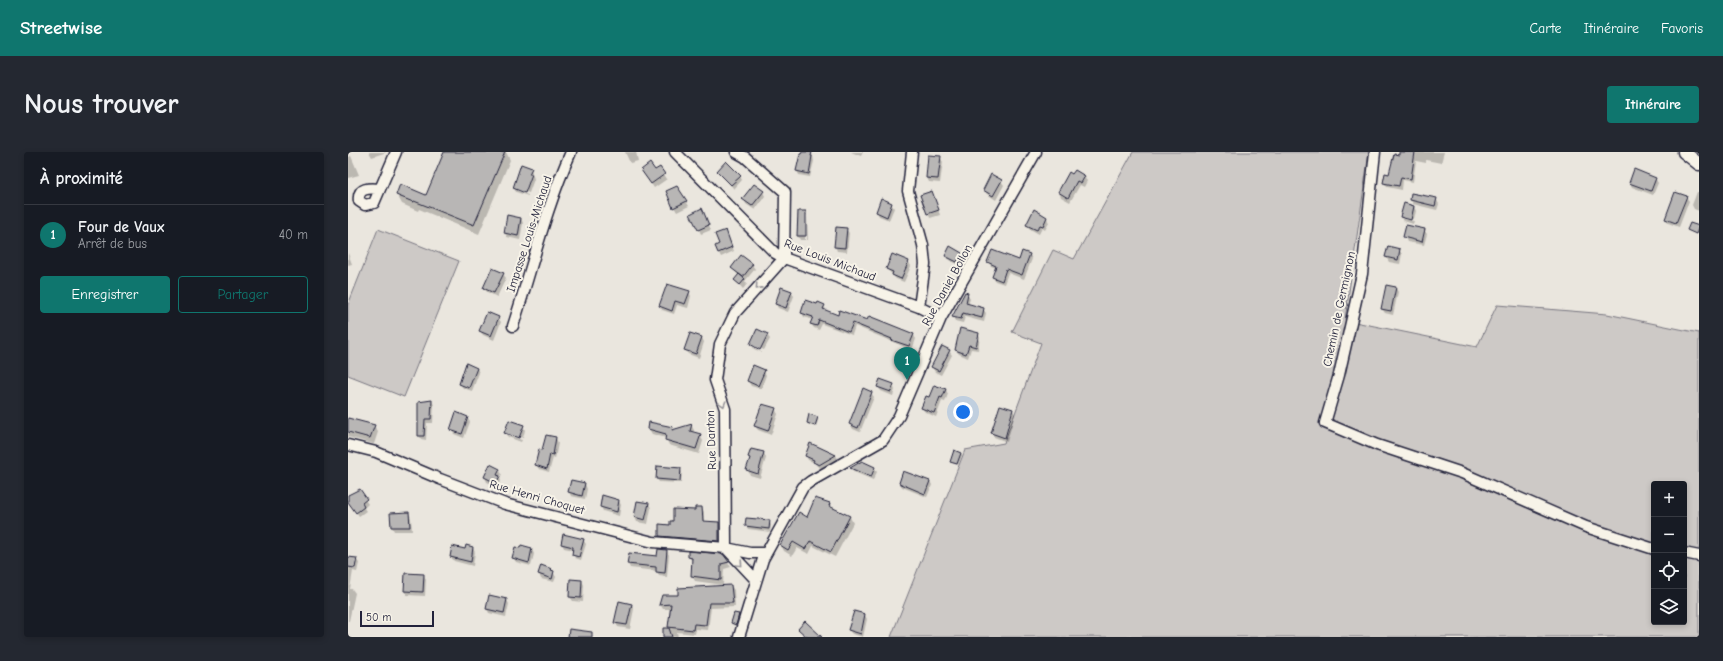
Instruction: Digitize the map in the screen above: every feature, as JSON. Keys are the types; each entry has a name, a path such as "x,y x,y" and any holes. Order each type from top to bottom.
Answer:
{"main road":[{"path":"1684,152 1699,164"}],"street":[{"path":"380,189 396,152"},
{"name":"Impasse Louis-Michaud","path":"513,326 535,253 564,168 571,152"},
{"name":"Rue Louis Michaud","path":"675,152 775,253 784,258 919,307 941,318"},
{"path":"736,152 785,192 784,258"},
{"path":"912,152 908,191 923,245 925,264 919,307"},
{"name":"Rue Daniel Bollon","path":"739,637 756,580 766,553 803,487 883,440 900,416 941,318 1036,152"},
{"name":"Chemin de Germignon","path":"1375,152 1362,274 1339,375 1325,423 1377,445 1462,473 1586,527 1651,548"},
{"name":"Rue Danton","path":"726,548 725,409 715,380 720,344 735,313 784,258"},
{"name":"Rue Henri Choquet","path":"348,445 376,452 505,504 653,542 726,548 750,553 766,553"},
{"path":"726,548 756,580"},
{"path":"1687,554 1699,556"}],"shaded area":[{"path":"1133,152 1369,152 1345,320 1477,347 1497,305 1607,314 1699,333 1699,637 891,637 965,450 1004,443 1041,343 1012,332 1053,250 1074,259"},
{"path":"378,229 459,261 404,397 348,375 348,305"}],"building":[{"path":"444,152 505,152 474,225 396,195 400,184 426,195"},
{"path":"802,152 812,152 809,174 796,171 800,154"},
{"path":"1399,152 1415,152 1411,179 1401,177 1399,186 1383,183 1385,173 1389,174 1394,154 1399,155"},
{"path":"928,155 941,156 938,179 926,178"},
{"path":"726,161 741,176 731,185 717,171"},
{"path":"650,163 655,170 660,167 665,174 651,184 641,170"},
{"path":"521,164 532,168 529,174 532,174 525,193 513,188"},
{"path":"1634,169 1656,178 1651,191 1629,183"},
{"path":"1075,170 1085,176 1081,183 1077,181 1068,198 1058,192 1069,172 1072,174"},
{"path":"991,174 1002,180 993,196 983,190"},
{"path":"754,184 764,191 752,206 742,199"},
{"path":"677,186 687,201 673,208 666,191"},
{"path":"932,191 939,210 927,214 920,195"},
{"path":"1675,192 1687,196 1676,223 1665,219"},
{"path":"1411,193 1437,198 1435,206 1410,200"},
{"path":"881,198 892,203 887,217 876,212"},
{"path":"1404,203 1414,206 1411,220 1400,217"},
{"path":"702,208 709,225 698,230 690,214"},
{"path":"1034,209 1047,217 1043,226 1040,225 1037,230 1026,225"},
{"path":"798,211 806,211 806,236 797,236"},
{"path":"507,215 521,218 518,236 504,233"},
{"path":"1690,223 1699,226 1696,234 1687,230"},
{"path":"1406,225 1425,229 1422,242 1403,237"},
{"path":"836,227 847,228 845,248 834,247"},
{"path":"726,230 732,247 718,253 715,246 719,244 715,234"},
{"path":"950,246 962,253 957,262 945,256"},
{"path":"1388,246 1400,249 1398,260 1385,257"},
{"path":"992,250 1019,260 1022,251 1030,254 1022,275 1006,269 1002,281 992,277 996,266 987,262"},
{"path":"892,254 909,261 901,279 892,275 893,272 886,269"},
{"path":"741,255 753,264 743,277 731,268"},
{"path":"492,268 504,273 494,293 483,288"},
{"path":"739,274 745,279 740,285 734,280"},
{"path":"667,284 690,291 685,304 675,301 672,311 659,306"},
{"path":"1386,285 1396,287 1391,311 1381,309"},
{"path":"781,287 792,291 786,308 775,304"},
{"path":"965,292 968,293 966,303 984,308 982,318 963,313 961,319 952,317"},
{"path":"805,300 817,304 818,302 825,305 823,309 838,315 839,310 867,320 869,316 914,334 909,346 891,340 892,339 853,323 849,332 819,320 817,326 810,324 813,317 801,313"},
{"path":"487,312 499,317 491,336 479,331"},
{"path":"960,328 979,333 976,347 969,345 966,354 955,350"},
{"path":"757,329 768,334 760,350 750,344"},
{"path":"690,333 702,337 696,354 684,350"},
{"path":"942,346 950,350 939,371 931,367"},
{"path":"466,363 477,368 469,388 459,384"},
{"path":"753,365 765,370 758,386 747,381"},
{"path":"880,379 894,384 891,392 877,387"},
{"path":"934,385 946,389 942,398 940,397 934,413 921,408 926,396 929,397"},
{"path":"863,388 872,392 858,428 849,424"},
{"path":"432,400 431,419 425,419 424,436 418,436 418,402"},
{"path":"762,404 776,408 768,431 754,426"},
{"path":"1000,405 1013,409 1005,438 991,433"},
{"path":"456,412 468,417 462,434 450,430"},
{"path":"809,414 818,417 815,426 807,423"},
{"path":"348,418 375,425 370,438 348,432"},
{"path":"509,420 524,425 519,438 504,433"},
{"path":"649,422 673,427 672,430 692,424 690,431 701,434 696,449 665,440 666,434 648,429"},
{"path":"546,435 556,437 553,455 550,454 547,469 535,465 539,449 542,450"},
{"path":"810,443 836,455 819,465 813,462 814,460 805,456"},
{"path":"751,449 764,452 758,474 746,470"},
{"path":"954,450 961,453 957,464 950,462"},
{"path":"862,461 875,467 871,477 850,468"},
{"path":"490,464 500,469 497,475 500,476 496,483 484,477"},
{"path":"657,466 681,468 680,481 656,479"},
{"path":"903,471 930,481 925,494 899,483"},
{"path":"571,480 585,483 582,496 568,492"},
{"path":"360,489 367,499 362,503 364,507 356,513 348,502 348,495"},
{"path":"602,495 619,500 617,512 600,507"},
{"path":"815,498 830,503 829,506 850,516 831,552 810,541 805,549 793,542 788,550 780,545 799,512 807,517"},
{"path":"637,501 649,503 645,520 634,517"},
{"path":"695,507 702,507 703,521 719,522 719,541 659,536 659,524 670,525 670,521 673,521 673,509 695,510"},
{"path":"409,512 410,527 391,527 390,513"},
{"path":"746,518 770,520 769,529 745,526"},
{"path":"563,534 584,539 579,557 572,555 573,547 561,544"},
{"path":"466,545 473,547 471,562 450,557 452,546 465,549"},
{"path":"521,545 532,548 529,563 512,558 515,547 520,548"},
{"path":"658,549 667,550 665,573 656,572 656,567 627,564 629,553 657,556"},
{"path":"688,551 723,554 729,562 721,564 721,580 691,576 692,558 688,557"},
{"path":"348,557 357,558 355,568 348,567"},
{"path":"541,565 554,571 552,579 538,574"},
{"path":"405,573 424,574 423,592 404,591"},
{"path":"570,579 582,580 581,598 569,597"},
{"path":"731,585 733,603 709,603 706,625 694,624 693,630 668,627 671,604 659,605 662,595 678,595 678,588"},
{"path":"489,595 507,599 504,613 486,609"},
{"path":"619,601 632,604 627,625 614,623"},
{"path":"854,611 865,614 861,634 848,630"},
{"path":"734,613 739,614 736,625 731,623"},
{"path":"805,621 822,637 807,637 798,629"},
{"path":"663,628 669,628 672,637 663,637"},
{"path":"569,629 592,632 592,637 568,637"}],"place":[{"name":"Four de Vaux","path":"907,380"}]}
